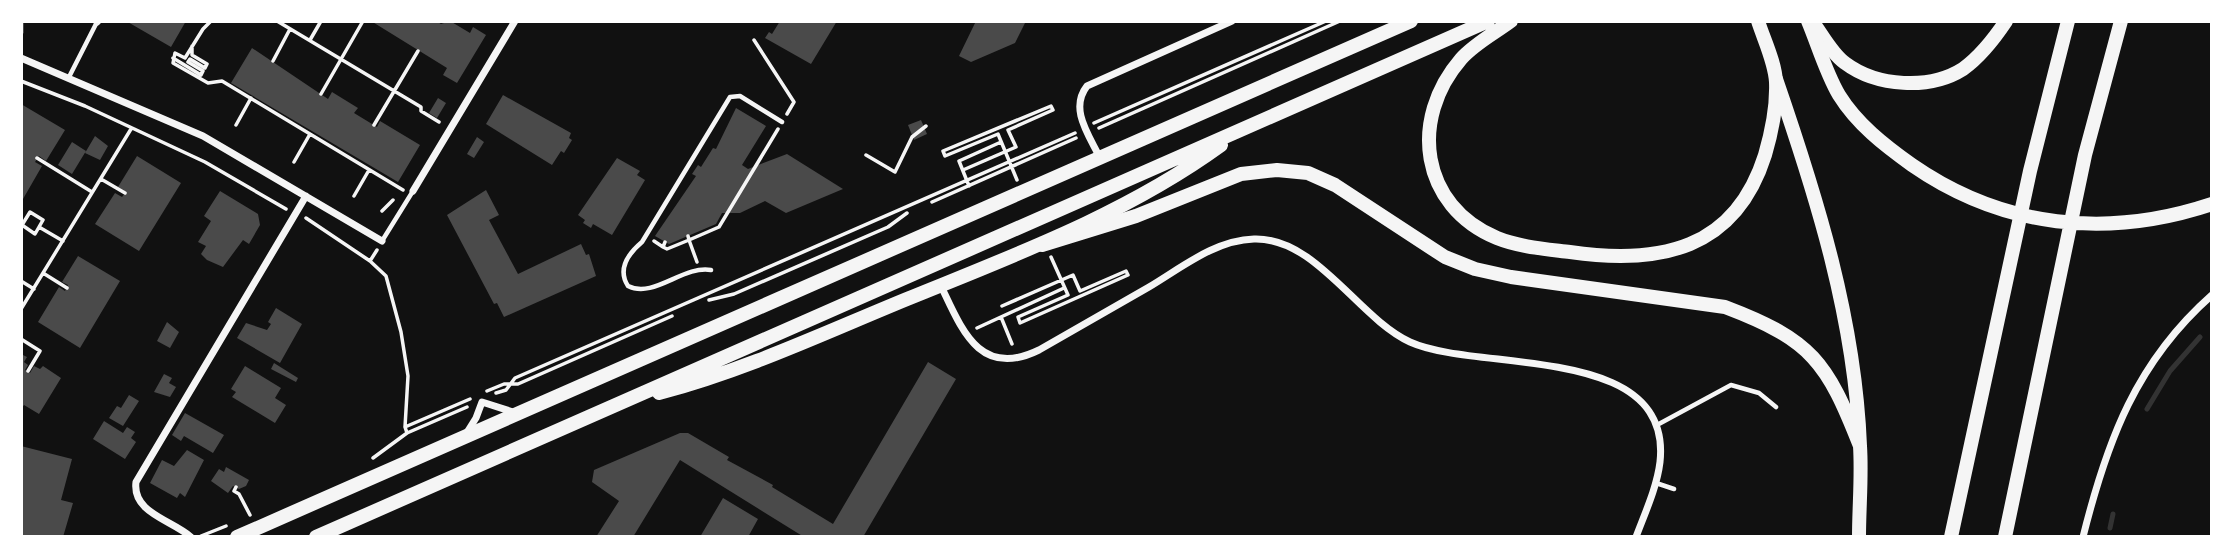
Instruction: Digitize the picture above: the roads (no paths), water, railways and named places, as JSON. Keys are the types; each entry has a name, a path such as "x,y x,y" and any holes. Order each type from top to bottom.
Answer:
{"main road":[{"path":"237,537 1100,158 1395,25 1410,21"},
{"path":"316,537 1488,21"},
{"path":"1511,21 1463,56 1444,81 1432,107 1427,140 1433,172 1446,199 1468,220 1497,238 1532,247 1607,258 1644,256 1670,251 1725,224 1747,199 1758,177 1775,114 1776,79"},
{"path":"1758,21 1806,166 1835,268 1852,369 1860,446 1859,537"},
{"path":"1810,21 1844,63 1872,78 1927,82 1962,70 1987,48 2006,21"},
{"path":"1810,21 1839,93 1858,120 1888,148 1920,171 1978,203 2044,220 2081,224 2151,219 2212,204"},
{"path":"1951,537 2030,171 2068,21"},
{"path":"2005,537 2085,155 2121,23"},
{"path":"1042,245 1183,172 1243,128"},
{"path":"613,405 733,372 1042,245 1136,216 1241,174 1277,170 1308,173 1335,185 1445,257 1475,268 1511,277 1725,307 1758,320 1808,349 1838,389 1860,446"}],"street":[{"path":"413,191 515,21"},
{"path":"1100,158 1079,111 1079,99 1087,86 1232,21"},
{"path":"21,58 203,136 382,241"},
{"path":"191,537 180,527 141,505 136,495 136,482 306,195"},
{"path":"941,285 971,343 993,356 1016,359 1039,350 1215,248 1244,239 1269,240 1306,258 1391,331 1411,343 1607,380 1639,398 1656,425 1660,455 1655,482 1636,537"},
{"path":"2083,537 2101,470 2133,393 2170,336 2212,295"},
{"path":"462,438 476,418 482,402 498,409 520,413"}],"lane":[{"path":"69,77 98,21"},
{"path":"21,22 21,33"},
{"path":"711,270 698,268 642,289 634,289 624,279 627,258 642,242 730,97 740,96 782,122"},
{"path":"382,241 413,191"},
{"path":"1656,425 1731,385 1759,393 1776,407"},
{"path":"1655,482 1674,489"}],"waterway":[{"path":"2147,409 2170,371 2200,337"},
{"path":"2110,528 2113,514"}]}
